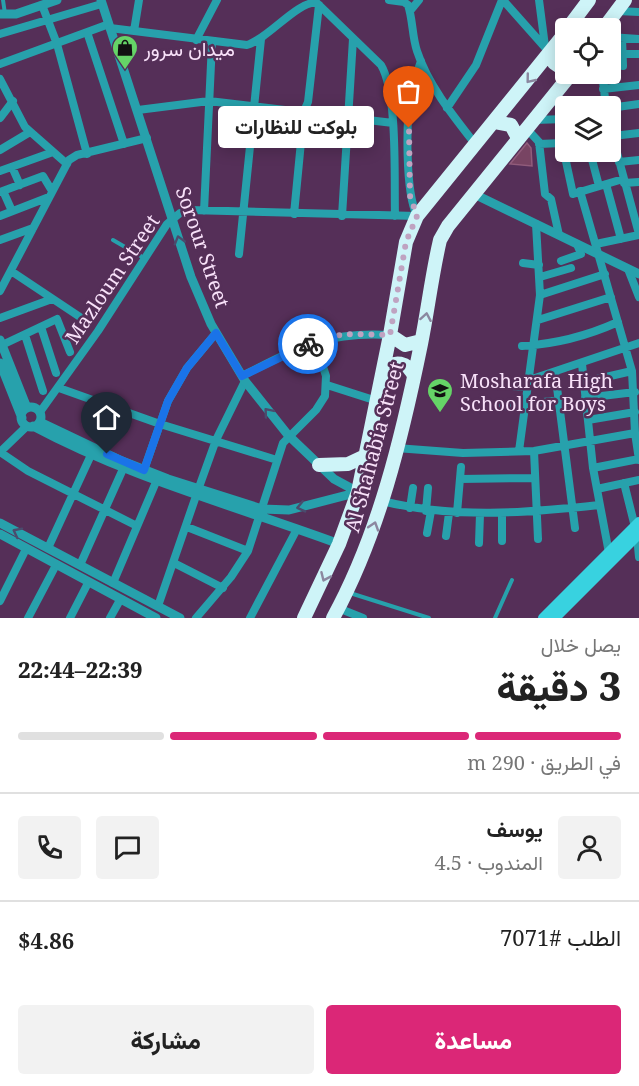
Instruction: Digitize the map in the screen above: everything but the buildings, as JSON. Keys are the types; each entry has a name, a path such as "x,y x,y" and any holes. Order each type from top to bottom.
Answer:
{"highway":[{"path":"576,18 589,0"},
{"path":"612,18 621,6"},
{"name":"Al Shahabia Street","path":"304,618 339,544 358,492 384,370 406,242 417,216 476,146 555,43"},
{"path":"548,50 555,64"},
{"name":"Al Shahabia Street","path":"336,613 362,560 382,501 414,376 440,240 474,194 563,84"},
{"path":"495,122 526,129"},
{"path":"390,335 405,345 421,341"},
{"path":"384,370 394,363 400,363 411,370 414,376"},
{"path":"319,465 348,464 365,456"}],"main road":[{"path":"543,618 609,553 637,530"},
{"path":"555,618 637,530"}],"street":[{"path":"2,16 57,0"},
{"path":"134,31 139,0"},
{"path":"196,40 217,0"},
{"path":"389,0 404,2 410,11 415,45 421,61 447,108 476,146"},
{"path":"410,11 419,0"},
{"path":"447,108 476,65 502,0 548,50"},
{"path":"540,0 548,50"},
{"path":"0,34 99,2"},
{"name":"Sorour Street","path":"99,2 138,110 191,277 216,333 243,379 288,435 341,485 358,492"},
{"path":"0,64 57,44 108,22 134,31 212,43 247,45 261,39 306,5 314,2 384,70 393,123 395,216"},
{"path":"42,5 57,44 87,154"},
{"path":"294,214 304,111 308,102 319,5"},
{"path":"621,6 639,12"},
{"path":"87,32 124,144"},
{"path":"623,66 622,38 639,39"},
{"path":"239,254 261,39"},
{"path":"342,216 353,39"},
{"path":"204,211 212,43"},
{"path":"623,54 639,54"},
{"path":"417,216 411,204 409,189 409,108 411,91 421,61"},
{"path":"0,79 21,120 30,132 67,164"},
{"path":"603,84 605,96"},
{"path":"603,89 639,85"},
{"path":"138,110 209,100 393,123"},
{"path":"0,118 13,101"},
{"path":"549,102 555,102"},
{"path":"621,106 639,104"},
{"path":"526,129 555,122"},
{"path":"526,129 537,137 545,194 551,199 559,235"},
{"path":"0,150 30,132"},
{"path":"621,138 639,133"},
{"path":"0,291 67,164 73,157 147,138"},
{"path":"539,144 555,143"},
{"path":"0,171 53,152"},
{"path":"621,162 639,160"},
{"path":"567,162 596,244 635,376 639,459 593,468"},
{"path":"594,162 621,239"},
{"path":"596,244 639,234 636,210 619,162"},
{"path":"12,167 21,185"},
{"path":"12,211 1,192 43,176 51,194"},
{"path":"577,193 624,181 639,183"},
{"path":"0,216 51,194"},
{"path":"474,194 639,274"},
{"name":"Mazloum Street","path":"0,452 32,421 59,388 144,258 173,218 189,210 342,216 417,216"},
{"path":"519,451 540,295 536,224"},
{"path":"0,240 33,228"},
{"path":"561,261 581,254 578,244"},
{"path":"523,263 539,265"},
{"path":"540,277 571,268"},
{"path":"628,268 639,297"},
{"path":"11,271 83,319"},
{"path":"540,295 604,274"},
{"path":"538,320 611,297"},
{"path":"0,318 52,299"},
{"path":"70,352 58,319 25,335 1,342 32,421 197,493"},
{"path":"522,346 579,337 618,322"},
{"path":"41,327 56,373"},
{"path":"144,470 168,401 187,368 216,333"},
{"path":"158,606 216,440 243,379 291,351 315,342 344,334 390,335"},
{"path":"25,335 43,391"},
{"path":"196,618 223,588 248,551 277,460 288,435 316,410 325,396 327,386 315,342"},
{"path":"497,385 529,383 639,343"},
{"path":"0,363 32,421 91,455 156,482 261,513 339,544"},
{"path":"582,364 593,468 609,553"},
{"path":"555,372 575,528"},
{"path":"584,382 635,376"},
{"path":"327,386 376,401"},
{"path":"59,388 160,424 277,460"},
{"path":"585,398 635,392"},
{"path":"496,408 559,400"},
{"path":"588,420 635,412"},
{"path":"395,448 463,453 534,450 590,442 636,429"},
{"path":"534,450 538,539"},
{"path":"0,452 28,471 137,526"},
{"path":"56,565 51,549 91,455"},
{"path":"446,536 460,479 460,467"},
{"path":"80,565 123,469"},
{"path":"460,479 535,478"},
{"path":"597,489 639,480"},
{"path":"113,582 156,482"},
{"path":"624,483 637,530 639,557"},
{"path":"410,508 413,488"},
{"path":"427,532 428,488"},
{"path":"261,513 289,510 358,492"},
{"path":"382,501 428,511 480,514 599,505"},
{"path":"502,513 502,541"},
{"path":"479,543 480,514"},
{"path":"0,523 180,618"},
{"path":"187,527 248,551"},
{"path":"250,618 297,529"},
{"path":"0,534 156,618"},
{"path":"0,601 26,549"},
{"path":"28,618 56,565 70,560"},
{"path":"174,563 223,588"},
{"path":"70,618 88,583"},
{"path":"110,618 120,600"},
{"path":"336,613 363,618"}],"lane":[{"path":"2,16 3,0"},
{"path":"113,240 144,258"},
{"path":"495,618 512,580"},
{"path":"347,591 429,618"}],"way so far":[{"path":"308,344 344,334 390,335 408,233 417,216 411,204 409,189 409,128"}],"place":[{"name":"ميدان سرور","path":"125,71"},
{"name":"بلوكت للنظارات","path":"409,128"},
{"name":"Mosharafa High School for Boys","path":"440,414"}],"route":[{"path":"107,454 144,470 168,401 187,368 216,333 242,376 308,344"}]}
